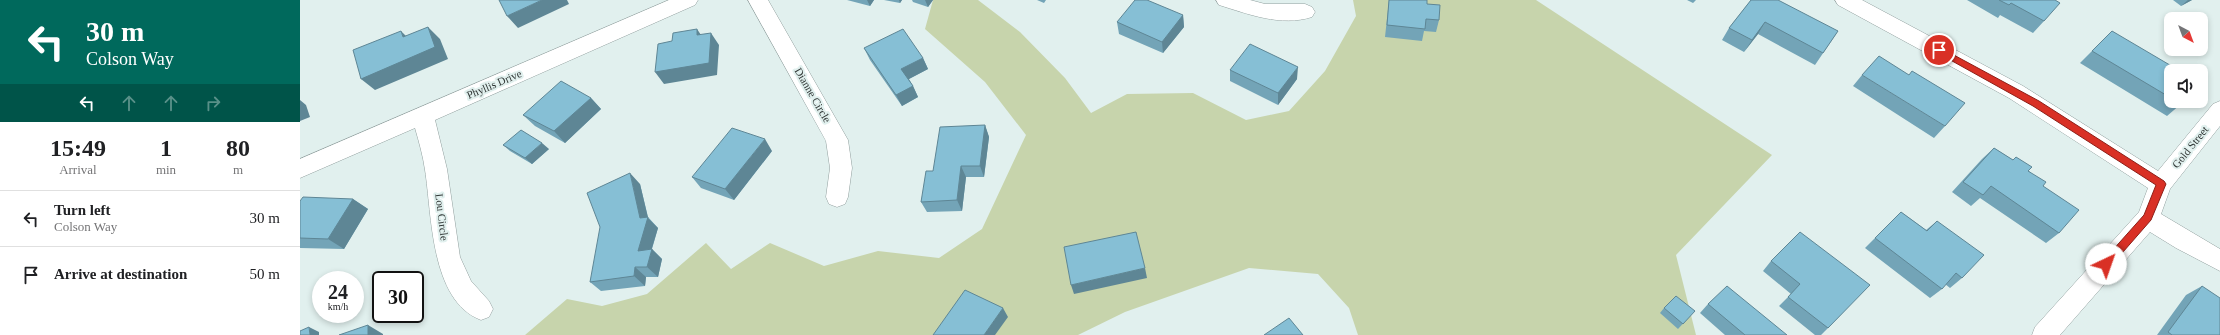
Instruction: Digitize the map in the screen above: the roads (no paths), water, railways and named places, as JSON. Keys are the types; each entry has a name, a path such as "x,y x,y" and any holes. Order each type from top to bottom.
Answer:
{"street":[{"name":"Phyllis Drive","path":"300,169 688,0"},
{"name":"Dianne Circle","path":"758,0 837,140 841,153 842,166 836,197"},
{"path":"1226,0 1265,12 1305,12"},
{"path":"1845,0 2016,92 2161,184"},
{"name":"Gold Street","path":"2044,335 2148,218 2161,184 2220,110"},
{"name":"Lou Circle","path":"423,115 432,150 450,263 463,292 481,309"},
{"path":"2148,218 2184,241 2220,261"}]}
